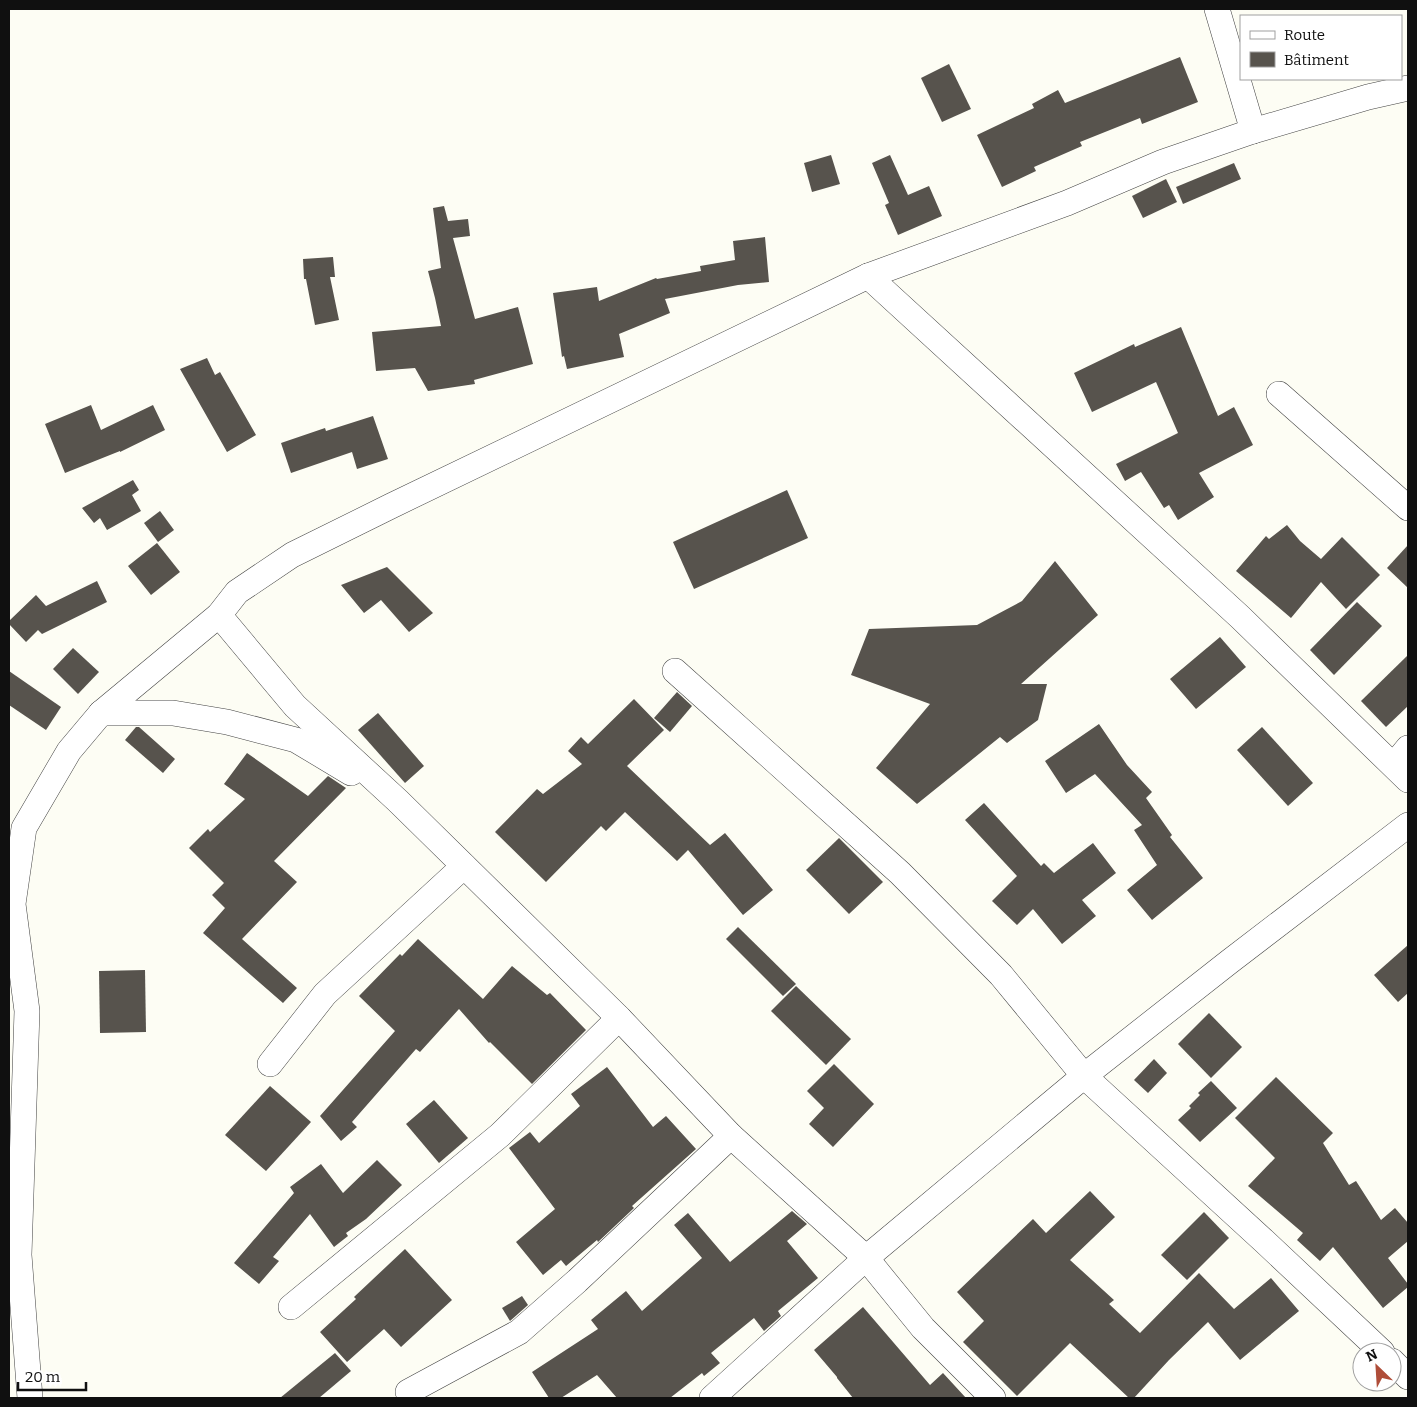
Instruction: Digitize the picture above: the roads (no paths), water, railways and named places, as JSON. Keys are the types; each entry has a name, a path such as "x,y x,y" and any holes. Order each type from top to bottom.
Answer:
{"street":[{"path":"1217,9 1253,131"},
{"path":"30,1398 19,1255 27,1011 13,904 17,823 69,751 101,713 219,615 237,592 292,555 868,276 1067,203 1163,162 1253,131 1368,97 1408,88"},
{"path":"868,276 1403,764"},
{"path":"1279,394 1408,508"},
{"path":"219,615 295,706 398,801 619,1018 731,1136 866,1258 923,1328 993,1398"},
{"path":"676,671 900,873 1002,975 1084,1076 1371,1342"},
{"path":"101,713 173,713 227,722 296,740 398,801"},
{"path":"712,1398 866,1258 1084,1076 1408,825"},
{"path":"270,1064 325,994 464,866"},
{"path":"291,1307 500,1134 619,1018"},
{"path":"408,1392 519,1332 577,1281 731,1136"}]}
